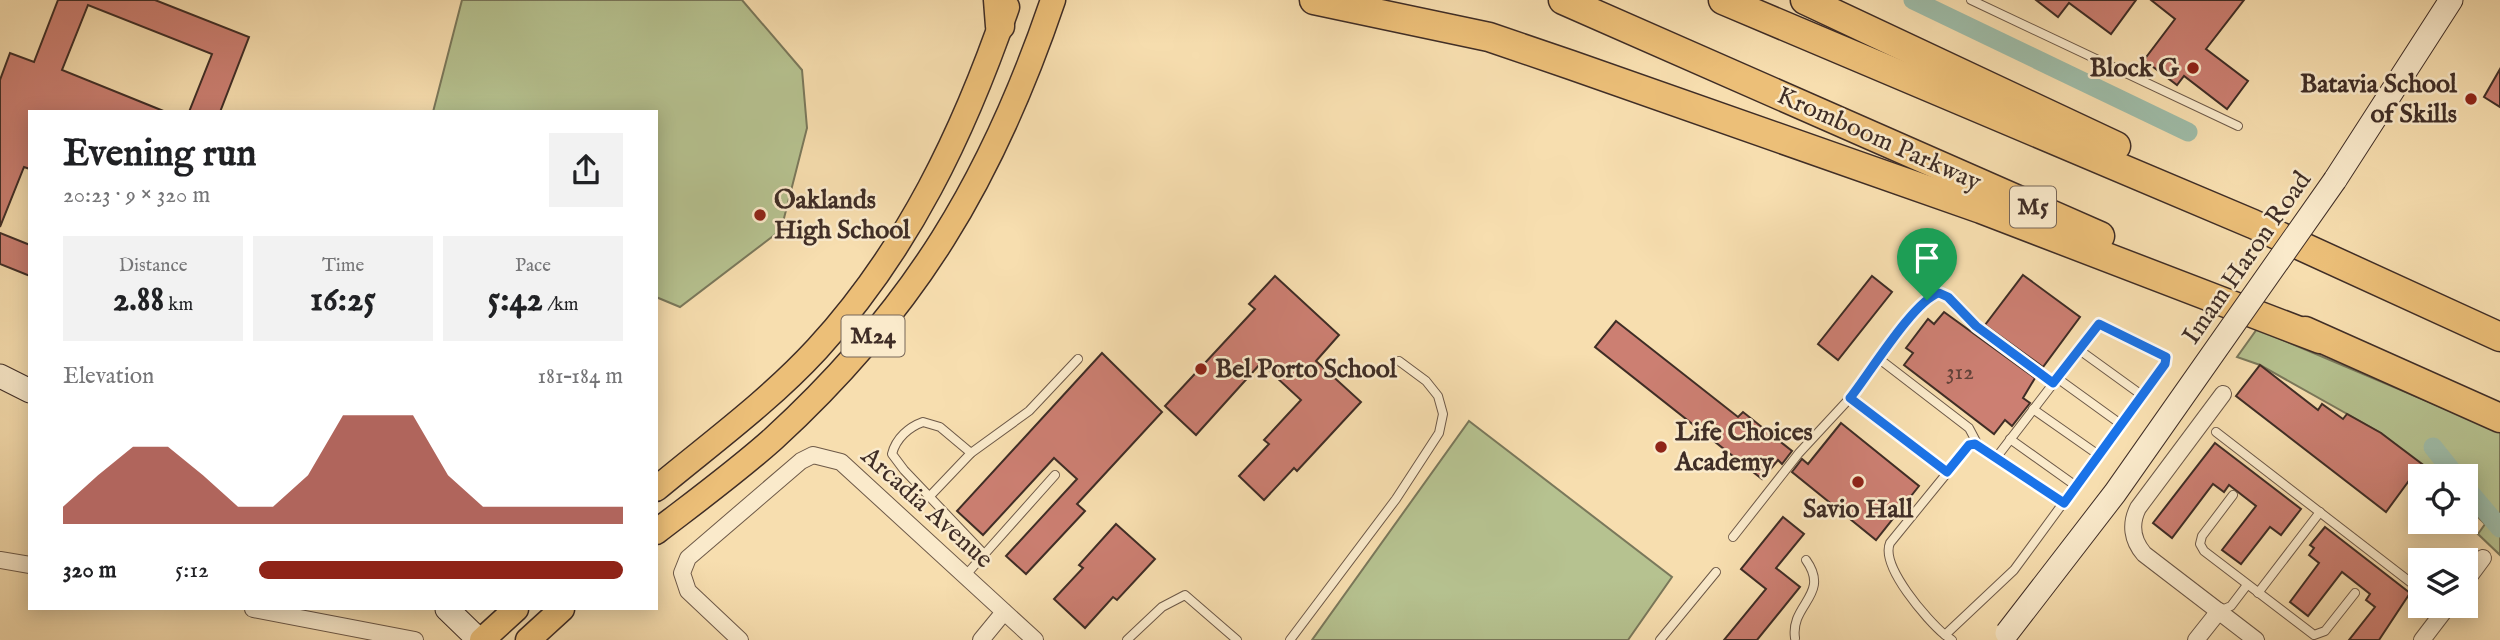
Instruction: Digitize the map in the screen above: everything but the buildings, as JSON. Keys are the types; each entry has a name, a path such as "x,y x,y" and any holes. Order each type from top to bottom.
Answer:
{"highway":[{"path":"1314,0 1489,37 1981,209 2320,339"},
{"name":"Kromboom Parkway","path":"1563,0 2262,307 2320,339 2500,418"},
{"path":"1723,0 2253,224 2500,337"},
{"path":"1805,0 2119,147 2183,181 2253,224"}],"main road":[{"name":"M24","path":"658,487 816,350 889,259 939,175 972,104 999,13 1010,0"},
{"name":"M24","path":"658,531 772,439 861,351 916,281 973,192 1011,114 1053,0"},
{"path":"480,640 515,610"},
{"path":"528,640 561,610"}],"street":[{"name":"Imam Haron Road","path":"2005,637 2160,429 2335,180 2451,0"},
{"path":"0,376 28,390"},
{"path":"2223,394 2138,508 2133,528 2136,541 2144,554 2256,640"},
{"name":"Arcadia Avenue","path":"740,640 688,592 682,573 692,553 808,456 832,457 1035,640"},
{"path":"2478,565 2483,558"},
{"path":"0,560 28,565"},
{"path":"258,610 380,637 415,640"},
{"path":"448,610 480,640"},
{"path":"2196,640 2219,611"},
{"path":"981,640 1004,612"},
{"path":"2422,640 2439,618"}],"lane":[{"path":"1971,0 2238,126"},
{"path":"1733,537 1799,453 1850,398 1878,358 1927,300 1939,293 1948,297 1976,326 2122,425"},
{"path":"1978,445 1969,445 1890,542 1886,554 1928,621 1949,638 2014,570 2143,396 2165,364 2164,355 2102,323 2095,327 1996,458"},
{"path":"2078,349 2143,396"},
{"path":"1878,358 1969,428 1978,445 2064,503"},
{"path":"929,496 971,453 1029,411 1078,359"},
{"path":"1290,640 1396,499 1440,433 1443,415 1438,396 1426,381 1399,361"},
{"path":"1850,398 1947,472"},
{"path":"2033,410 2100,456"},
{"path":"971,453 931,423 923,422 910,428 898,441 892,454 984,554"},
{"path":"2216,432 2408,580"},
{"path":"2010,439 2076,486"},
{"path":"965,576 1055,475"},
{"path":"2233,495 2202,536 2200,544 2204,551 2310,633 2318,635 2325,631 2355,593"},
{"path":"2258,593 2320,512"},
{"path":"1783,640 1797,639 1799,614 1816,584 1815,573 1806,560"},
{"path":"1660,640 1716,572"},
{"path":"2219,611 2231,606 2247,585"},
{"path":"1127,640 1162,607 1185,594 1237,640"}],"green space":[{"path":"462,0 742,0 802,70 807,128 781,230 680,307 658,298 658,110 434,110"},
{"path":"2257,329 2500,432 2500,555 2478,534 2485,524 2478,517 2478,464 2420,464 2381,433 2260,365 2237,357"},
{"path":"1469,421 1672,577 1628,640 1312,640"}],"waterway":[{"path":"1913,0 2188,132"},
{"path":"2433,447 2446,464"},
{"path":"2478,502 2500,528"}],"place":[{"name":"Block G","path":"2193,68"},
{"name":"Batavia School of Skills","path":"2471,99"},
{"name":"Oaklands High School","path":"760,215"},
{"name":"Bel Porto School","path":"1201,369"},
{"name":"Life Choices Academy","path":"1661,447"},
{"name":"Savio Hall","path":"1858,482"}],"route":[{"path":"1939,293 1948,297 1976,326 2053,383 2095,327 2102,323 2164,355 2166,363 2064,503 1973,443 1947,472 1850,398 1886,347 1927,300 1939,293"}]}
